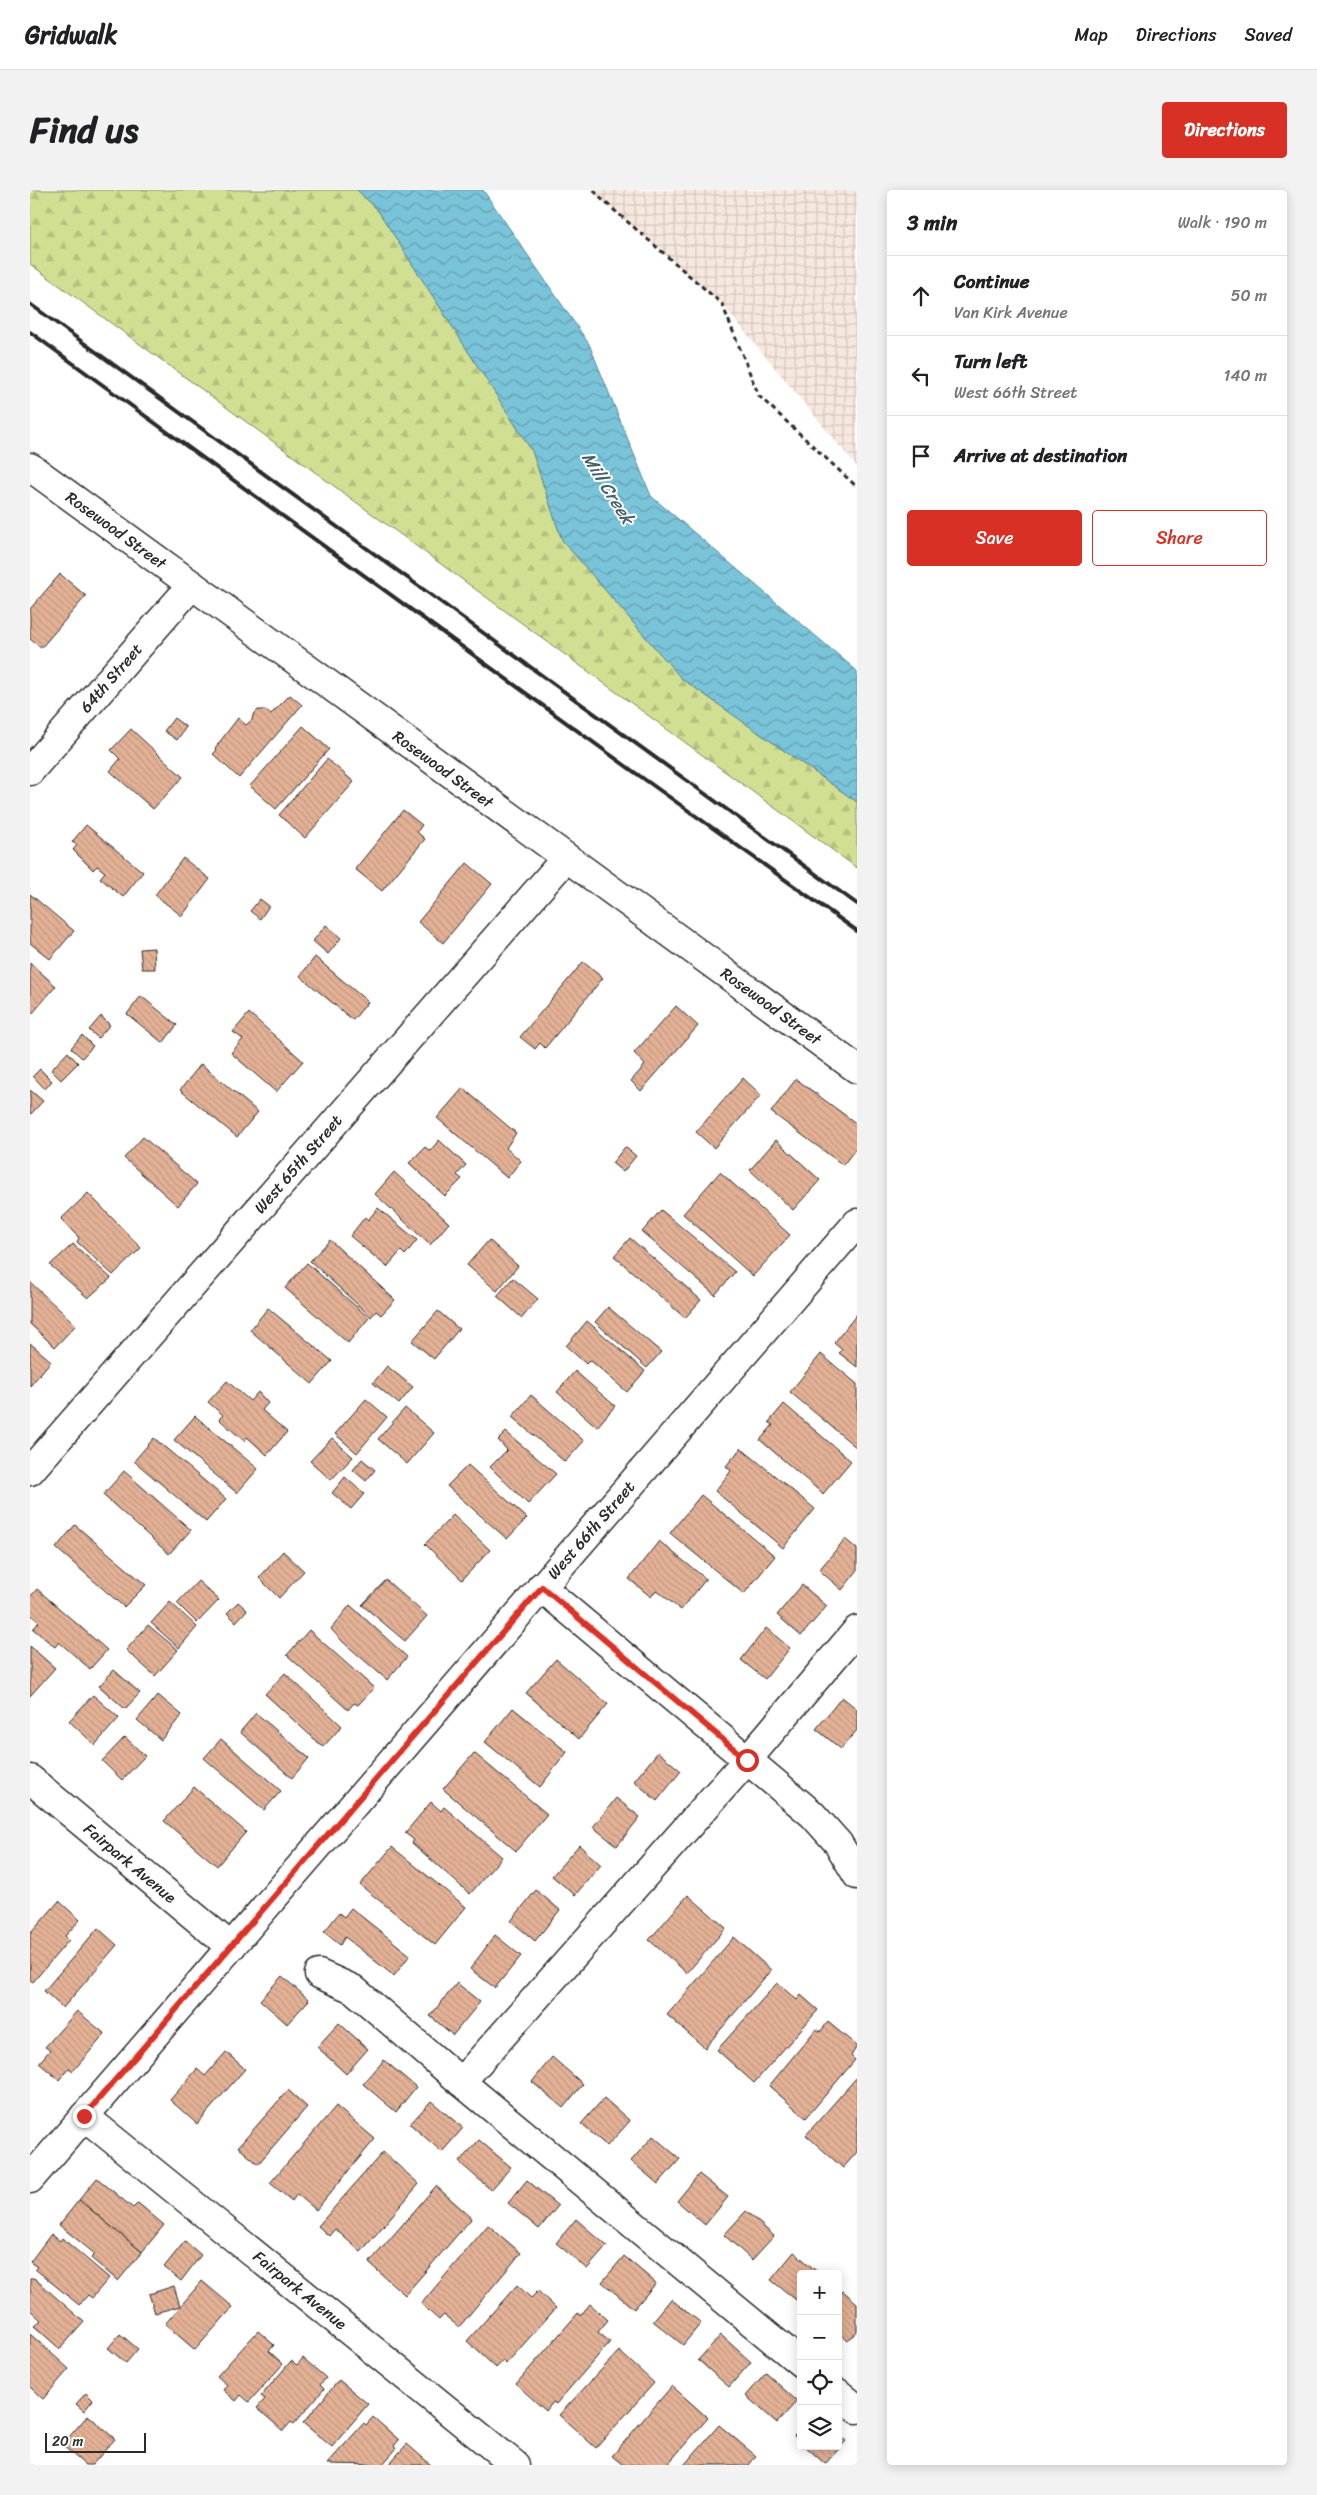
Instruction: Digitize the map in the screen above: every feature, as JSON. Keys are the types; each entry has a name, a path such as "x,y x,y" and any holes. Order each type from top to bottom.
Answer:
{"street":[{"name":"Rosewood Street","path":"30,468 857,1068"},
{"name":"64th Street","path":"30,771 192,585"},
{"name":"West 65th Street","path":"30,1471 566,858"},
{"name":"West 66th Street","path":"30,2179 857,1222"},
{"path":"542,1587 812,1814 838,1843 857,1875"},
{"path":"460,2082 747,1760 857,1630"},
{"name":"Fairpark Avenue","path":"30,1779 231,1947"},
{"path":"319,1974 353,1989 460,2082 799,2360"},
{"name":"Fairpark Avenue","path":"84,2116 515,2465"},
{"path":"842,2397 857,2409"}],"path":[{"path":"594,190 598,196 722,304 759,396 857,487"}],"shaded area":[{"path":"591,190 857,190 857,467 722,304"}],"green space":[{"path":"30,190 357,190 377,209 532,451 562,540 681,678 857,802 857,868 30,264"}],"water":[{"name":"Mill Creek","path":"357,190 483,190 589,344 651,496 857,671 857,802 681,678 562,540 532,451 377,209"}],"building":[{"path":"60,574 86,596 41,648 30,639 30,609"},
{"path":"290,695 302,705 239,778 213,754 217,750 215,748 238,718 246,725 252,720 253,715 258,710 265,710 271,714"},
{"path":"174,718 186,727 177,740 164,731"},
{"path":"303,726 329,749 276,809 250,786"},
{"path":"131,729 183,777 153,809 110,771 120,759 111,750"},
{"path":"327,759 354,782 305,838 279,815"},
{"path":"403,810 422,825 417,832 425,839 382,891 355,869"},
{"path":"86,825 143,872 123,897 100,878 105,872 97,866 93,870 73,850 77,845 72,842"},
{"path":"183,858 210,879 182,916 155,895"},
{"path":"467,863 492,884 443,943 418,922"},
{"path":"30,894 74,931 50,959 30,943"},
{"path":"260,899 269,906 260,919 250,911"},
{"path":"326,925 341,938 328,954 313,941"},
{"path":"154,948 155,969 142,969 140,949"},
{"path":"315,957 368,1002 353,1020 300,976"},
{"path":"583,962 603,978 545,1048 540,1043 535,1049 520,1037"},
{"path":"30,963 56,986 32,1014 30,1012"},
{"path":"141,996 177,1025 163,1043 127,1014"},
{"path":"676,1006 698,1026 641,1091 631,1081 645,1065 634,1053"},
{"path":"249,1013 303,1061 276,1092 231,1053 243,1039 233,1032"},
{"path":"101,1016 110,1025 98,1038 89,1030"},
{"path":"82,1035 93,1046 82,1058 71,1048"},
{"path":"68,1052 78,1063 61,1080 51,1070"},
{"path":"201,1064 258,1112 237,1137 180,1090"},
{"path":"40,1069 52,1081 45,1089 33,1076"},
{"path":"743,1078 761,1095 714,1148 696,1132"},
{"path":"796,1079 857,1124 857,1147 843,1165 771,1112"},
{"path":"463,1088 516,1133 506,1148 521,1161 507,1178 437,1118"},
{"path":"30,1090 43,1101 30,1115"},
{"path":"143,1137 197,1184 178,1206 124,1158"},
{"path":"439,1140 466,1165 457,1175 462,1179 445,1196 409,1163 425,1147 430,1151"},
{"path":"776,1140 820,1180 793,1210 750,1170"},
{"path":"625,1147 636,1156 623,1172 612,1163"},
{"path":"394,1172 449,1223 430,1245 375,1194"},
{"path":"720,1172 790,1235 753,1276 683,1214"},
{"path":"88,1193 141,1248 113,1275 77,1242 79,1238 61,1219"},
{"path":"378,1208 417,1240 405,1255 401,1251 387,1267 350,1236 365,1217 368,1220"},
{"path":"661,1210 735,1272 715,1295 642,1232"},
{"path":"630,1238 701,1300 685,1318 614,1256"},
{"path":"330,1240 395,1300 381,1315 376,1311 371,1317 310,1261"},
{"path":"489,1240 518,1266 497,1291 467,1265"},
{"path":"73,1244 111,1278 88,1298 50,1265"},
{"path":"307,1263 369,1318 348,1343 285,1288"},
{"path":"513,1278 538,1299 522,1318 497,1296"},
{"path":"30,1282 76,1325 55,1347 30,1324"},
{"path":"608,1307 661,1352 647,1368 595,1322"},
{"path":"268,1308 332,1361 312,1384 250,1330"},
{"path":"438,1311 459,1329 434,1359 412,1341"},
{"path":"857,1314 857,1367 839,1353 842,1350 834,1343"},
{"path":"587,1321 645,1371 627,1392 590,1360 586,1364 566,1346"},
{"path":"30,1343 51,1361 30,1386"},
{"path":"821,1354 857,1384 857,1448 790,1392"},
{"path":"387,1366 413,1387 399,1404 373,1383"},
{"path":"575,1371 615,1406 597,1427 557,1392"},
{"path":"227,1381 250,1401 258,1392 268,1403 262,1410 287,1432 267,1455 247,1437 244,1441 219,1419 223,1415 208,1402"},
{"path":"531,1395 584,1441 565,1462 512,1417"},
{"path":"366,1399 387,1417 357,1453 335,1434"},
{"path":"784,1404 851,1461 823,1494 760,1440 773,1425 769,1422"},
{"path":"405,1408 434,1433 407,1464 378,1439"},
{"path":"195,1416 258,1469 237,1493 174,1440"},
{"path":"506,1432 556,1474 528,1504 490,1467 507,1450 498,1440"},
{"path":"154,1438 226,1499 206,1522 134,1461"},
{"path":"332,1438 353,1457 331,1480 310,1461"},
{"path":"741,1448 815,1509 783,1548 715,1491 731,1471 726,1466"},
{"path":"362,1459 375,1470 366,1481 353,1470"},
{"path":"468,1465 527,1518 507,1539 447,1486"},
{"path":"124,1471 191,1530 169,1554 103,1495"},
{"path":"345,1477 364,1494 351,1509 332,1493"},
{"path":"701,1495 775,1556 744,1594 670,1533"},
{"path":"453,1515 490,1550 462,1580 425,1544"},
{"path":"75,1525 146,1585 124,1607 56,1548"},
{"path":"845,1539 857,1549 857,1571 842,1590 819,1570"},
{"path":"659,1541 706,1579 681,1610 656,1590 651,1597 629,1579"},
{"path":"283,1551 304,1571 279,1598 259,1578"},
{"path":"386,1580 427,1616 405,1641 362,1605"},
{"path":"198,1581 219,1600 197,1623 177,1603"},
{"path":"802,1585 827,1606 801,1636 777,1615"},
{"path":"37,1589 107,1650 90,1669 59,1642 55,1647 33,1629 39,1622 30,1614 30,1597"},
{"path":"170,1602 197,1627 179,1648 151,1623"},
{"path":"238,1602 247,1610 236,1622 227,1613"},
{"path":"350,1605 407,1657 387,1680 343,1642 331,1629"},
{"path":"148,1625 178,1650 155,1676 126,1650"},
{"path":"766,1628 790,1648 765,1679 741,1660"},
{"path":"309,1630 374,1688 358,1705 354,1703 348,1710 287,1655"},
{"path":"30,1646 55,1668 30,1696"},
{"path":"556,1659 608,1704 579,1739 526,1693"},
{"path":"114,1670 140,1693 125,1709 99,1686"},
{"path":"285,1673 342,1726 323,1747 265,1694"},
{"path":"93,1695 119,1718 95,1745 69,1721"},
{"path":"158,1695 182,1715 161,1740 137,1720"},
{"path":"842,1697 857,1709 857,1730 841,1749 816,1729"},
{"path":"513,1708 567,1752 540,1787 485,1742"},
{"path":"256,1713 309,1758 292,1778 240,1732"},
{"path":"125,1737 145,1756 122,1780 102,1761"},
{"path":"221,1739 281,1791 264,1810 204,1758"},
{"path":"658,1752 681,1771 657,1801 634,1781"},
{"path":"474,1753 547,1814 516,1851 443,1789"},
{"path":"194,1787 246,1832 217,1866 164,1821"},
{"path":"616,1798 640,1817 617,1846 593,1827"},
{"path":"431,1802 441,1811 444,1807 502,1857 470,1894 412,1843 414,1840 405,1833"},
{"path":"579,1845 601,1865 575,1895 552,1876"},
{"path":"392,1847 466,1907 435,1945 360,1885"},
{"path":"536,1890 560,1910 535,1941 511,1921"},
{"path":"688,1895 726,1928 687,1973 649,1940"},
{"path":"59,1901 80,1920 65,1936 69,1940 33,1982 30,1980 30,1934"},
{"path":"351,1908 410,1955 394,1976 345,1937 340,1945 324,1932 339,1913 344,1917"},
{"path":"98,1928 117,1945 63,2008 44,1991"},
{"path":"495,1935 521,1956 495,1988 470,1969"},
{"path":"734,1937 771,1970 705,2048 667,2015"},
{"path":"282,1976 309,2000 287,2024 260,2000"},
{"path":"457,1983 480,2002 453,2035 430,2016"},
{"path":"777,1983 797,2000 801,1995 818,2010 754,2083 717,2050"},
{"path":"77,2011 105,2034 73,2071 69,2068 59,2080 39,2063 50,2050 45,2047"},
{"path":"828,2022 857,2046 851,2056 855,2060 806,2118 769,2086 816,2029 820,2032"},
{"path":"339,2023 368,2049 346,2074 317,2047"},
{"path":"226,2052 245,2069 197,2124 170,2100 197,2069 205,2076"},
{"path":"552,2057 583,2084 563,2108 532,2082"},
{"path":"384,2060 416,2087 396,2112 363,2084"},
{"path":"857,2077 857,2152 843,2168 806,2135"},
{"path":"288,2090 307,2107 258,2164 238,2147"},
{"path":"604,2098 630,2121 607,2146 581,2124"},
{"path":"431,2101 463,2128 442,2152 410,2124"},
{"path":"336,2106 375,2139 316,2210 297,2194 292,2201 270,2183"},
{"path":"653,2136 680,2159 658,2184 631,2161"},
{"path":"479,2140 511,2167 491,2190 459,2162"},
{"path":"383,2152 419,2184 361,2252 335,2229 329,2236 318,2226"},
{"path":"699,2174 728,2197 705,2225 677,2201"},
{"path":"97,2178 133,2208 138,2203 164,2225 142,2252 79,2200"},
{"path":"527,2180 558,2206 539,2229 508,2203"},
{"path":"436,2186 472,2218 405,2295 369,2263"},
{"path":"79,2200 142,2252 118,2281 91,2258 95,2254 59,2225"},
{"path":"746,2211 774,2236 752,2260 724,2235"},
{"path":"576,2219 607,2246 587,2269 556,2243"},
{"path":"488,2225 521,2253 459,2327 444,2315 439,2320 421,2304"},
{"path":"51,2234 60,2241 62,2238 109,2278 92,2298 88,2295 79,2305 35,2269 37,2267 30,2262"},
{"path":"185,2241 201,2255 181,2281 164,2267"},
{"path":"794,2252 815,2270 797,2270 797,2301 771,2280"},
{"path":"624,2256 656,2283 634,2309 602,2282"},
{"path":"34,2278 84,2322 60,2349 34,2326 41,2320 30,2310 30,2279"},
{"path":"202,2281 233,2307 195,2350 165,2324"},
{"path":"517,2285 531,2298 538,2291 556,2308 506,2364 503,2361 496,2368 467,2341"},
{"path":"174,2286 180,2306 155,2313 149,2294"},
{"path":"843,2291 857,2303 857,2331 848,2341 842,2336"},
{"path":"671,2299 701,2323 683,2345 653,2321"},
{"path":"590,2304 608,2320 598,2332 610,2342 556,2404 553,2402 546,2411 516,2384 578,2313 580,2316"},
{"path":"258,2331 274,2345 269,2351 283,2364 249,2402 241,2395 236,2401 223,2390 227,2385 217,2376"},
{"path":"30,2334 69,2369 43,2399 30,2387"},
{"path":"120,2334 138,2349 126,2363 108,2348"},
{"path":"721,2335 751,2362 729,2387 698,2360"},
{"path":"619,2351 654,2383 596,2448 559,2415"},
{"path":"303,2358 326,2378 320,2385 324,2389 294,2424 291,2422 283,2431 257,2408 265,2399 261,2396 291,2361 297,2365"},
{"path":"766,2373 797,2401 777,2423 746,2396"},
{"path":"339,2380 368,2404 332,2447 303,2423"},
{"path":"672,2386 708,2418 667,2465 623,2465 612,2456"},
{"path":"86,2393 93,2400 84,2411 76,2404"},
{"path":"88,2415 115,2439 92,2465 85,2465 62,2445"},
{"path":"373,2417 399,2440 394,2446 396,2449 382,2465 327,2464 364,2423 366,2425"},
{"path":"719,2425 756,2456 749,2465 684,2465"},
{"path":"842,2438 846,2441 842,2445"},
{"path":"407,2444 431,2465 388,2465"},
{"path":"809,2450 838,2450 825,2464"}],"railway":[{"path":"30,304 857,904"},
{"path":"30,332 630,769 857,931"}],"route":[{"path":"84,2116 542,1587 747,1760"}]}
